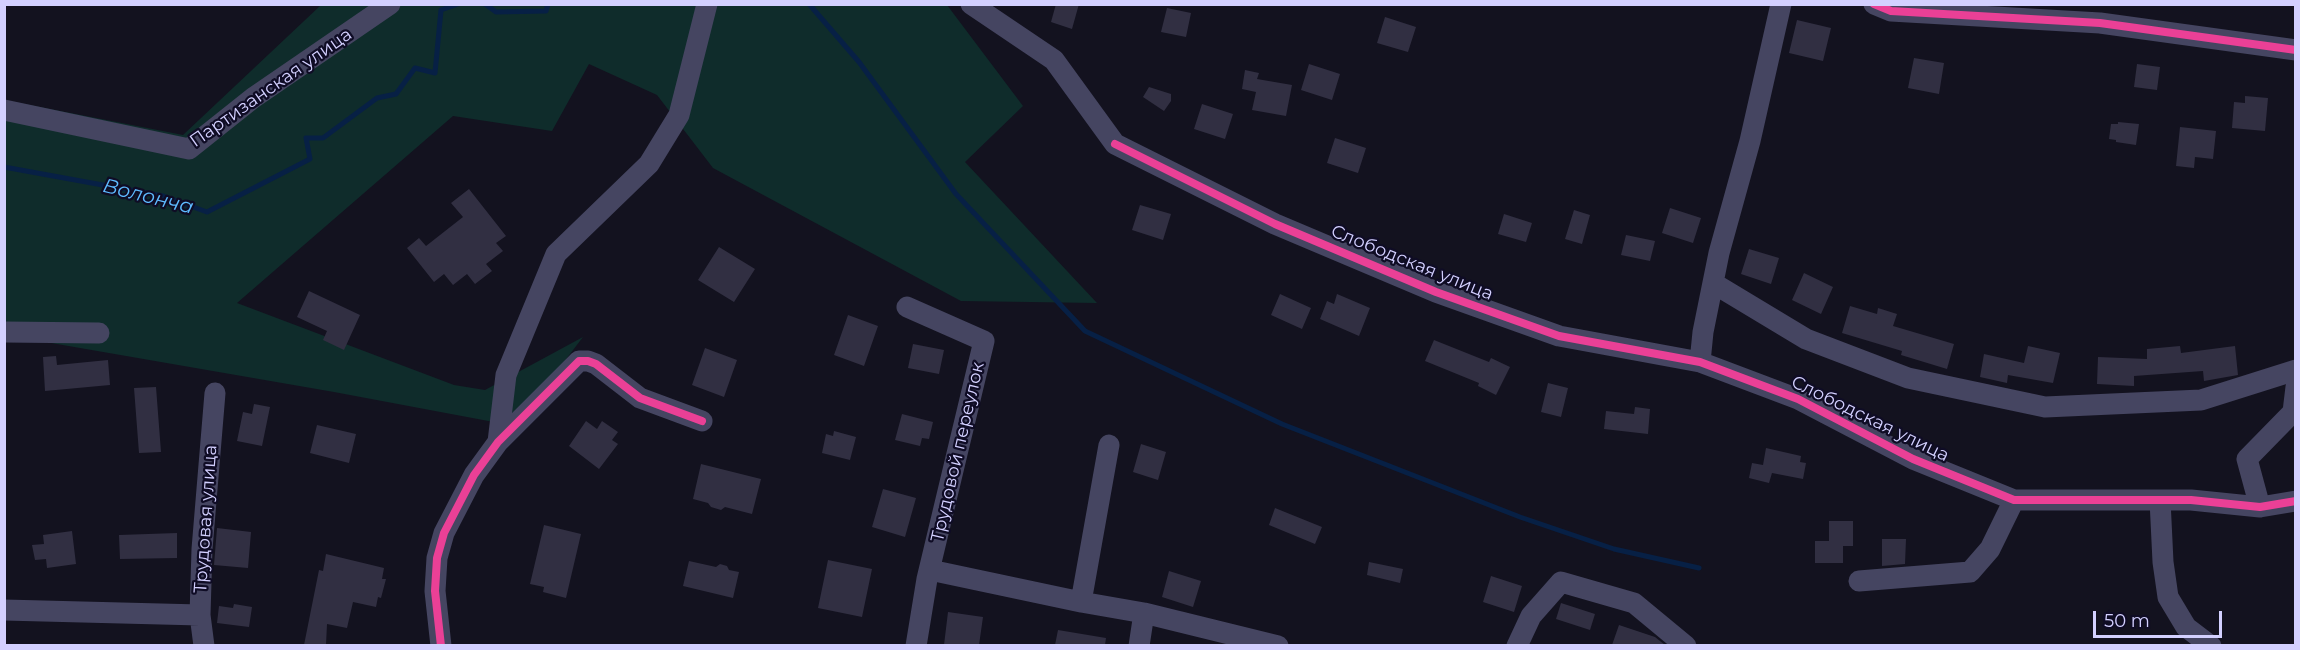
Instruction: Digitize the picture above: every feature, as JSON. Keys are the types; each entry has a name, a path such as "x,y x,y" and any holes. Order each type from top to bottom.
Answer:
{"street":[{"name":"Партизанская улица","path":"4,110 189,149 253,98 390,4"},
{"path":"498,442 506,375 556,254 649,164 679,115 707,4"},
{"name":"Слободская улица","path":"971,4 1054,60 1115,144 1275,224 1436,291 1558,336 1700,362 1798,399 1913,459 2014,500 2191,500 2260,507 2295,501"},
{"path":"1700,362 1703,332 1713,283 1750,141 1781,4"},
{"path":"1874,4 1891,11 2100,23 2295,50"},
{"path":"1713,283 1806,339 1908,378 2045,407 2201,400 2295,369"},
{"name":"Трудовой переулок","path":"907,307 984,341 930,570 916,645"},
{"path":"4,332 99,333"},
{"path":"441,645 435,591 437,558 444,533 474,475 498,442 579,361 596,364 640,398 702,421"},
{"path":"2260,507 2247,459 2293,412 2295,387"},
{"name":"Трудовая улица","path":"204,645 200,615 202,549 214,393"},
{"path":"1081,602 1109,445"},
{"path":"1859,581 1970,572 1990,549 2014,500"},
{"path":"2160,500 2163,562 2168,597 2186,627 2211,645"},
{"path":"930,570 1144,614 1278,645"},
{"path":"1517,645 1531,616 1561,582 1634,603 1686,645"},
{"path":"4,610 200,615"},
{"path":"1139,645 1144,614"}],"green space":[{"path":"321,5 947,5 1023,106 965,162 1097,303 961,301 713,168 657,95 589,64 552,131 453,116 237,303 454,385 485,390 583,337 515,426 5,335 4,100 183,135"}],"building":[{"path":"1056,4 1079,4 1072,29 1051,22"},
{"path":"1167,8 1191,13 1186,37 1161,32"},
{"path":"1385,17 1416,27 1408,52 1377,43"},
{"path":"1797,20 1831,28 1823,61 1789,53"},
{"path":"1914,58 1944,63 1939,94 1908,88"},
{"path":"1309,64 1340,74 1332,100 1301,90"},
{"path":"2137,64 2160,67 2157,90 2134,87"},
{"path":"1245,70 1259,73 1257,79 1292,85 1286,116 1252,110 1256,92 1242,89"},
{"path":"1149,87 1171,94 1171,101 1164,111 1143,97"},
{"path":"2245,96 2268,98 2265,131 2232,128 2234,102 2245,103"},
{"path":"1202,104 1233,114 1225,139 1194,129"},
{"path":"2118,122 2139,124 2136,145 2109,139 2111,124 2118,124"},
{"path":"2180,127 2216,131 2213,159 2195,157 2194,168 2176,166"},
{"path":"1335,138 1366,148 1358,173 1327,163"},
{"path":"469,189 506,236 496,243 503,251 486,264 492,271 475,284 467,274 453,285 444,274 434,282 407,248 419,238 426,246 463,217 451,203"},
{"path":"1140,205 1171,214 1163,240 1132,230"},
{"path":"1670,208 1701,218 1693,243 1662,233"},
{"path":"1574,210 1590,215 1582,244 1565,239"},
{"path":"1504,214 1532,223 1526,242 1498,234"},
{"path":"1626,235 1655,241 1650,261 1621,255"},
{"path":"719,247 755,269 734,302 698,280"},
{"path":"1749,249 1779,258 1771,284 1741,274"},
{"path":"1804,273 1833,287 1821,314 1792,300"},
{"path":"309,291 360,315 344,350 323,340 327,331 297,317"},
{"path":"1280,294 1311,308 1302,329 1271,315"},
{"path":"1337,294 1370,308 1359,336 1320,319 1327,301 1334,304"},
{"path":"1850,306 1877,314 1878,308 1897,314 1893,326 1954,344 1947,369 1901,355 1902,351 1842,333"},
{"path":"848,315 878,326 864,366 834,355"},
{"path":"1434,340 1489,362 1491,358 1510,367 1496,395 1478,386 1479,383 1425,361"},
{"path":"913,344 944,350 939,374 908,368"},
{"path":"2028,346 2060,353 2053,383 2008,375 2007,383 1980,377 1984,354 2024,363"},
{"path":"2180,346 2181,353 2235,346 2238,375 2204,381 2203,371 2134,376 2134,386 2097,384 2098,357 2147,359 2147,349"},
{"path":"705,348 737,360 724,397 692,385"},
{"path":"56,356 57,365 108,360 110,385 45,391 43,357"},
{"path":"1548,383 1568,388 1561,417 1541,412"},
{"path":"156,387 161,452 139,453 134,388"},
{"path":"254,404 270,407 262,446 237,441 243,412 252,414"},
{"path":"1635,407 1650,409 1648,434 1604,429 1606,411 1634,414"},
{"path":"902,414 933,422 929,439 922,438 920,446 895,440"},
{"path":"586,421 597,429 602,421 618,432 612,440 618,444 599,469 569,446"},
{"path":"317,425 356,434 349,463 310,453"},
{"path":"834,431 856,437 850,460 822,453 826,434 833,436"},
{"path":"1141,444 1166,452 1158,480 1133,472"},
{"path":"1766,448 1801,456 1800,462 1806,463 1803,479 1772,473 1769,483 1749,478 1752,463 1763,465"},
{"path":"701,464 761,479 752,514 725,507 721,510 693,499"},
{"path":"883,489 916,498 905,537 872,527"},
{"path":"1275,508 1322,527 1315,544 1269,525"},
{"path":"1829,521 1853,521 1853,546 1843,546 1843,563 1815,563 1815,541 1829,541"},
{"path":"544,525 581,534 566,598 543,592 544,587 530,584"},
{"path":"217,528 251,532 248,568 214,565"},
{"path":"72,531 76,564 47,568 46,559 35,560 32,545 44,544 43,535"},
{"path":"177,533 177,558 120,559 119,535"},
{"path":"1882,539 1906,539 1905,564 1882,566"},
{"path":"326,554 384,568 382,579 386,579 376,607 353,602 347,628 327,624 326,645 304,645 319,570 323,571"},
{"path":"828,560 872,569 862,617 818,608"},
{"path":"689,561 716,567 720,564 727,566 729,570 739,572 733,598 683,586"},
{"path":"1369,562 1403,569 1400,583 1367,575"},
{"path":"1169,571 1201,581 1193,607 1162,597"},
{"path":"1491,576 1522,586 1514,612 1483,602"},
{"path":"1561,603 1595,614 1590,630 1556,619"},
{"path":"234,604 252,607 249,627 217,623 219,606 233,608"},
{"path":"948,612 983,617 979,645 944,645"},
{"path":"1619,625 1655,637 1665,645 1612,645"},
{"path":"1058,630 1106,638 1105,645 1055,645"}],"waterway":[{"name":"Волонча","path":"4,167 163,196 207,212 310,159 306,138 323,138 377,98 396,94 415,68 435,73 441,10 458,4"},
{"name":"Волонча","path":"485,4 496,12 546,11 548,4"},
{"path":"809,4 859,62 956,194 1085,331 1282,424 1520,517 1614,549 1699,568"}],"cycle path":[{"path":"1874,4 1891,11 2100,23 2296,50"},
{"path":"1115,144 1275,224 1436,292 1559,336 1700,362 1798,399 1913,459 2014,500 2191,500 2260,507 2296,501"},
{"path":"441,646 435,591 437,558 444,533 474,475 498,442 579,361 596,364 640,398 702,421"}]}
